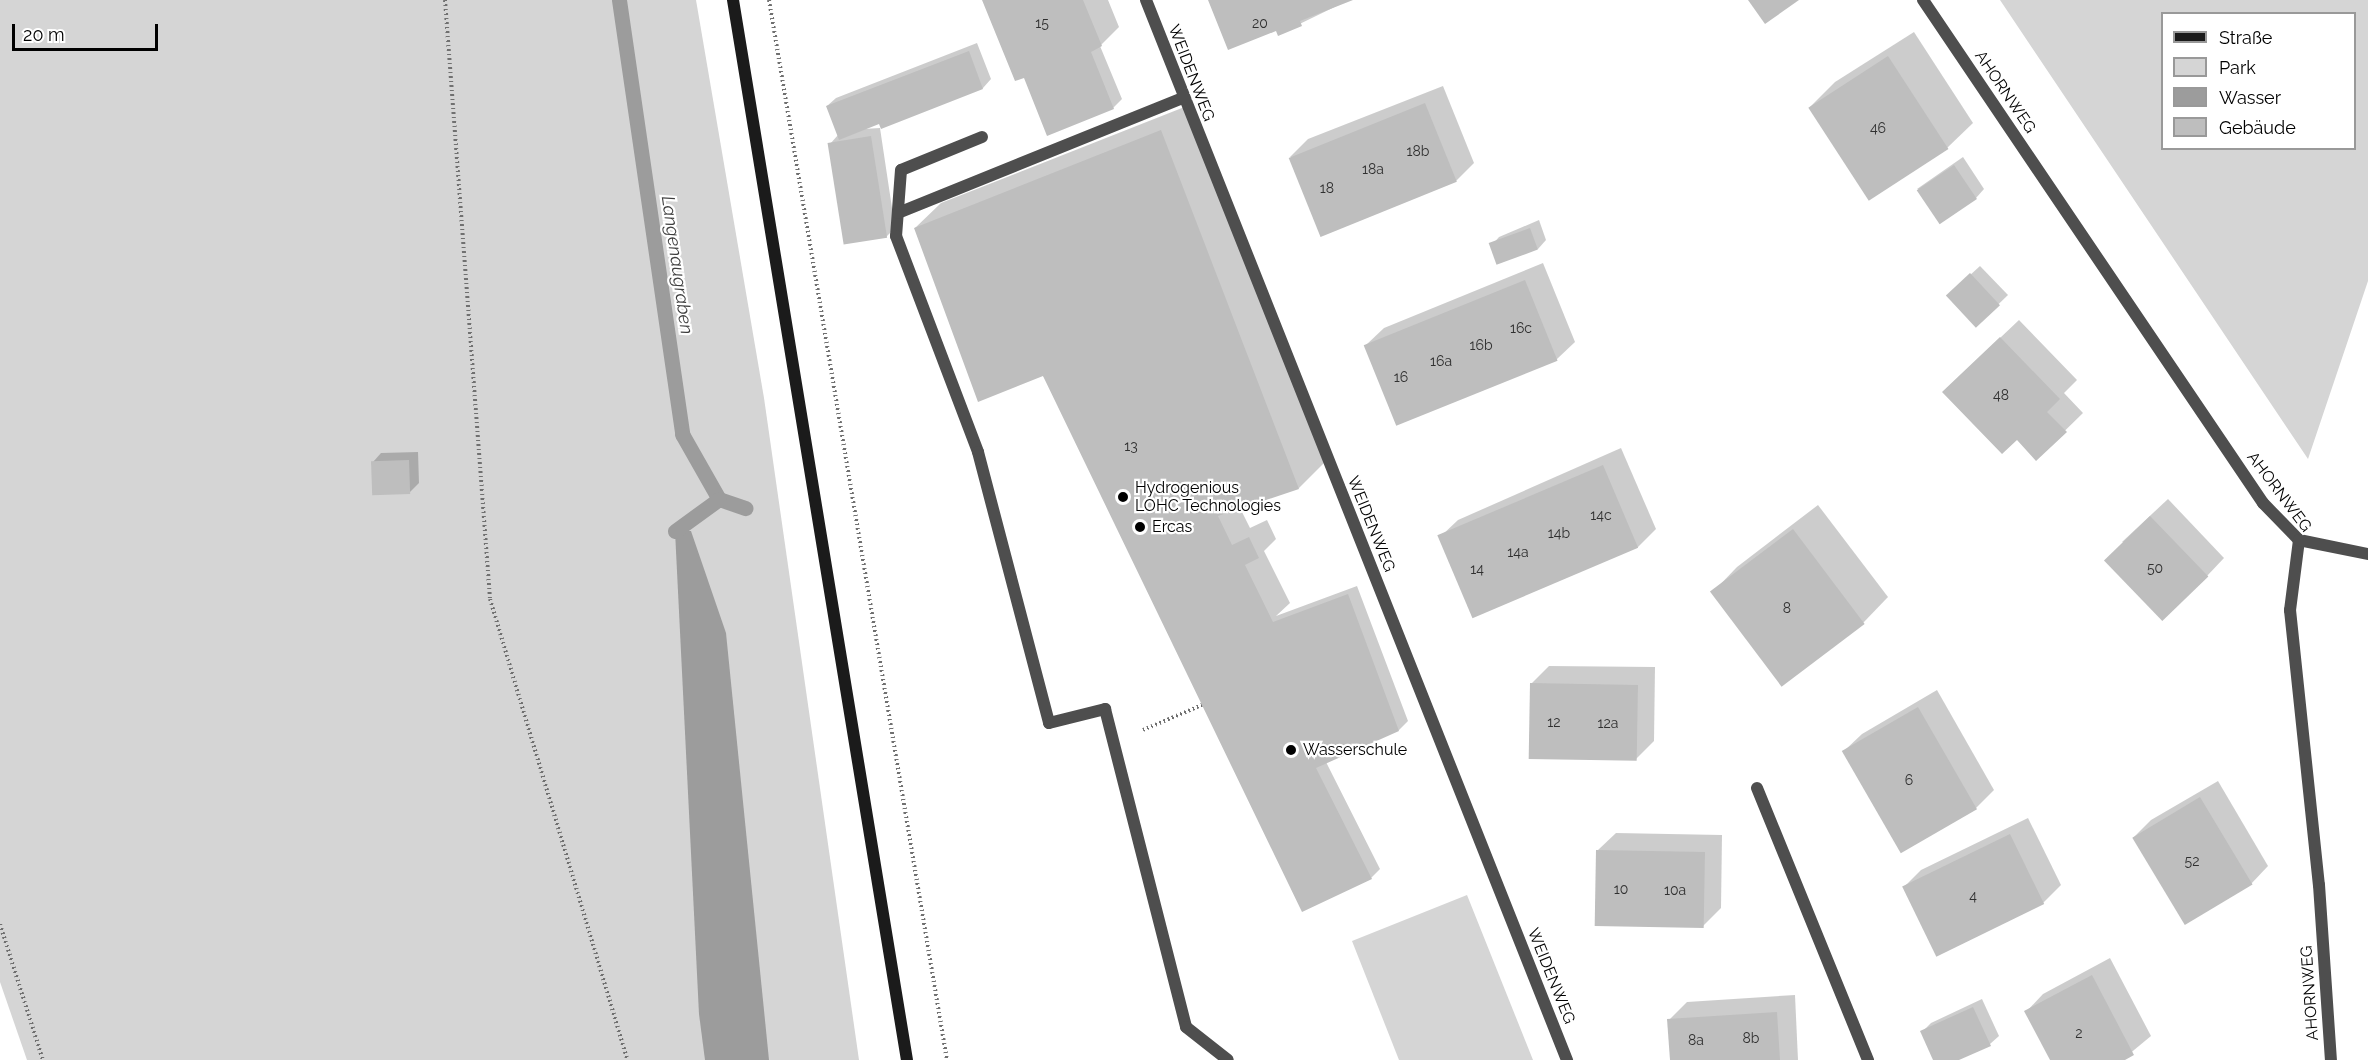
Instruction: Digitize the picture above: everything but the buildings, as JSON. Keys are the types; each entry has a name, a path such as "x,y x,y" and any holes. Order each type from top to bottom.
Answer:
{"street":[{"path":"734,0 907,1060"},
{"name":"WEIDENWEG","path":"1146,0 1567,1060"},
{"name":"AHORNWEG","path":"1923,0 2263,503 2299,540 2290,610 2319,885 2331,1060"},
{"path":"898,213 1183,98"},
{"path":"982,137 901,170 897,236 978,452 1049,723 1105,709 1186,1026 1228,1060"},
{"path":"2299,540 2368,554"},
{"path":"1757,788 1868,1060"}],"path":[{"path":"445,0 490,599 627,1060"},
{"path":"769,0 946,1060"},
{"path":"1115,743 1202,705"},
{"path":"0,924 43,1060"}],"green space":[{"path":"0,0 696,0 764,398 859,1060 27,1060 0,982"},
{"path":"2000,0 2368,0 2368,281 2308,459"},
{"path":"1467,895 1533,1060 1399,1060 1352,941"}],"water":[{"path":"675,531 691,531 726,633 769,1060 705,1060 699,1014"}],"waterway":[{"name":"Langenaugraben","path":"619,0 682,434 719,499 745,508"},
{"path":"675,531 719,499"}],"place":[{"name":"Hydrogenious LOHC Technologies","path":"1123,497"},
{"name":"Ercas","path":"1140,527"},
{"name":"Wasserschule","path":"1291,750"}]}
